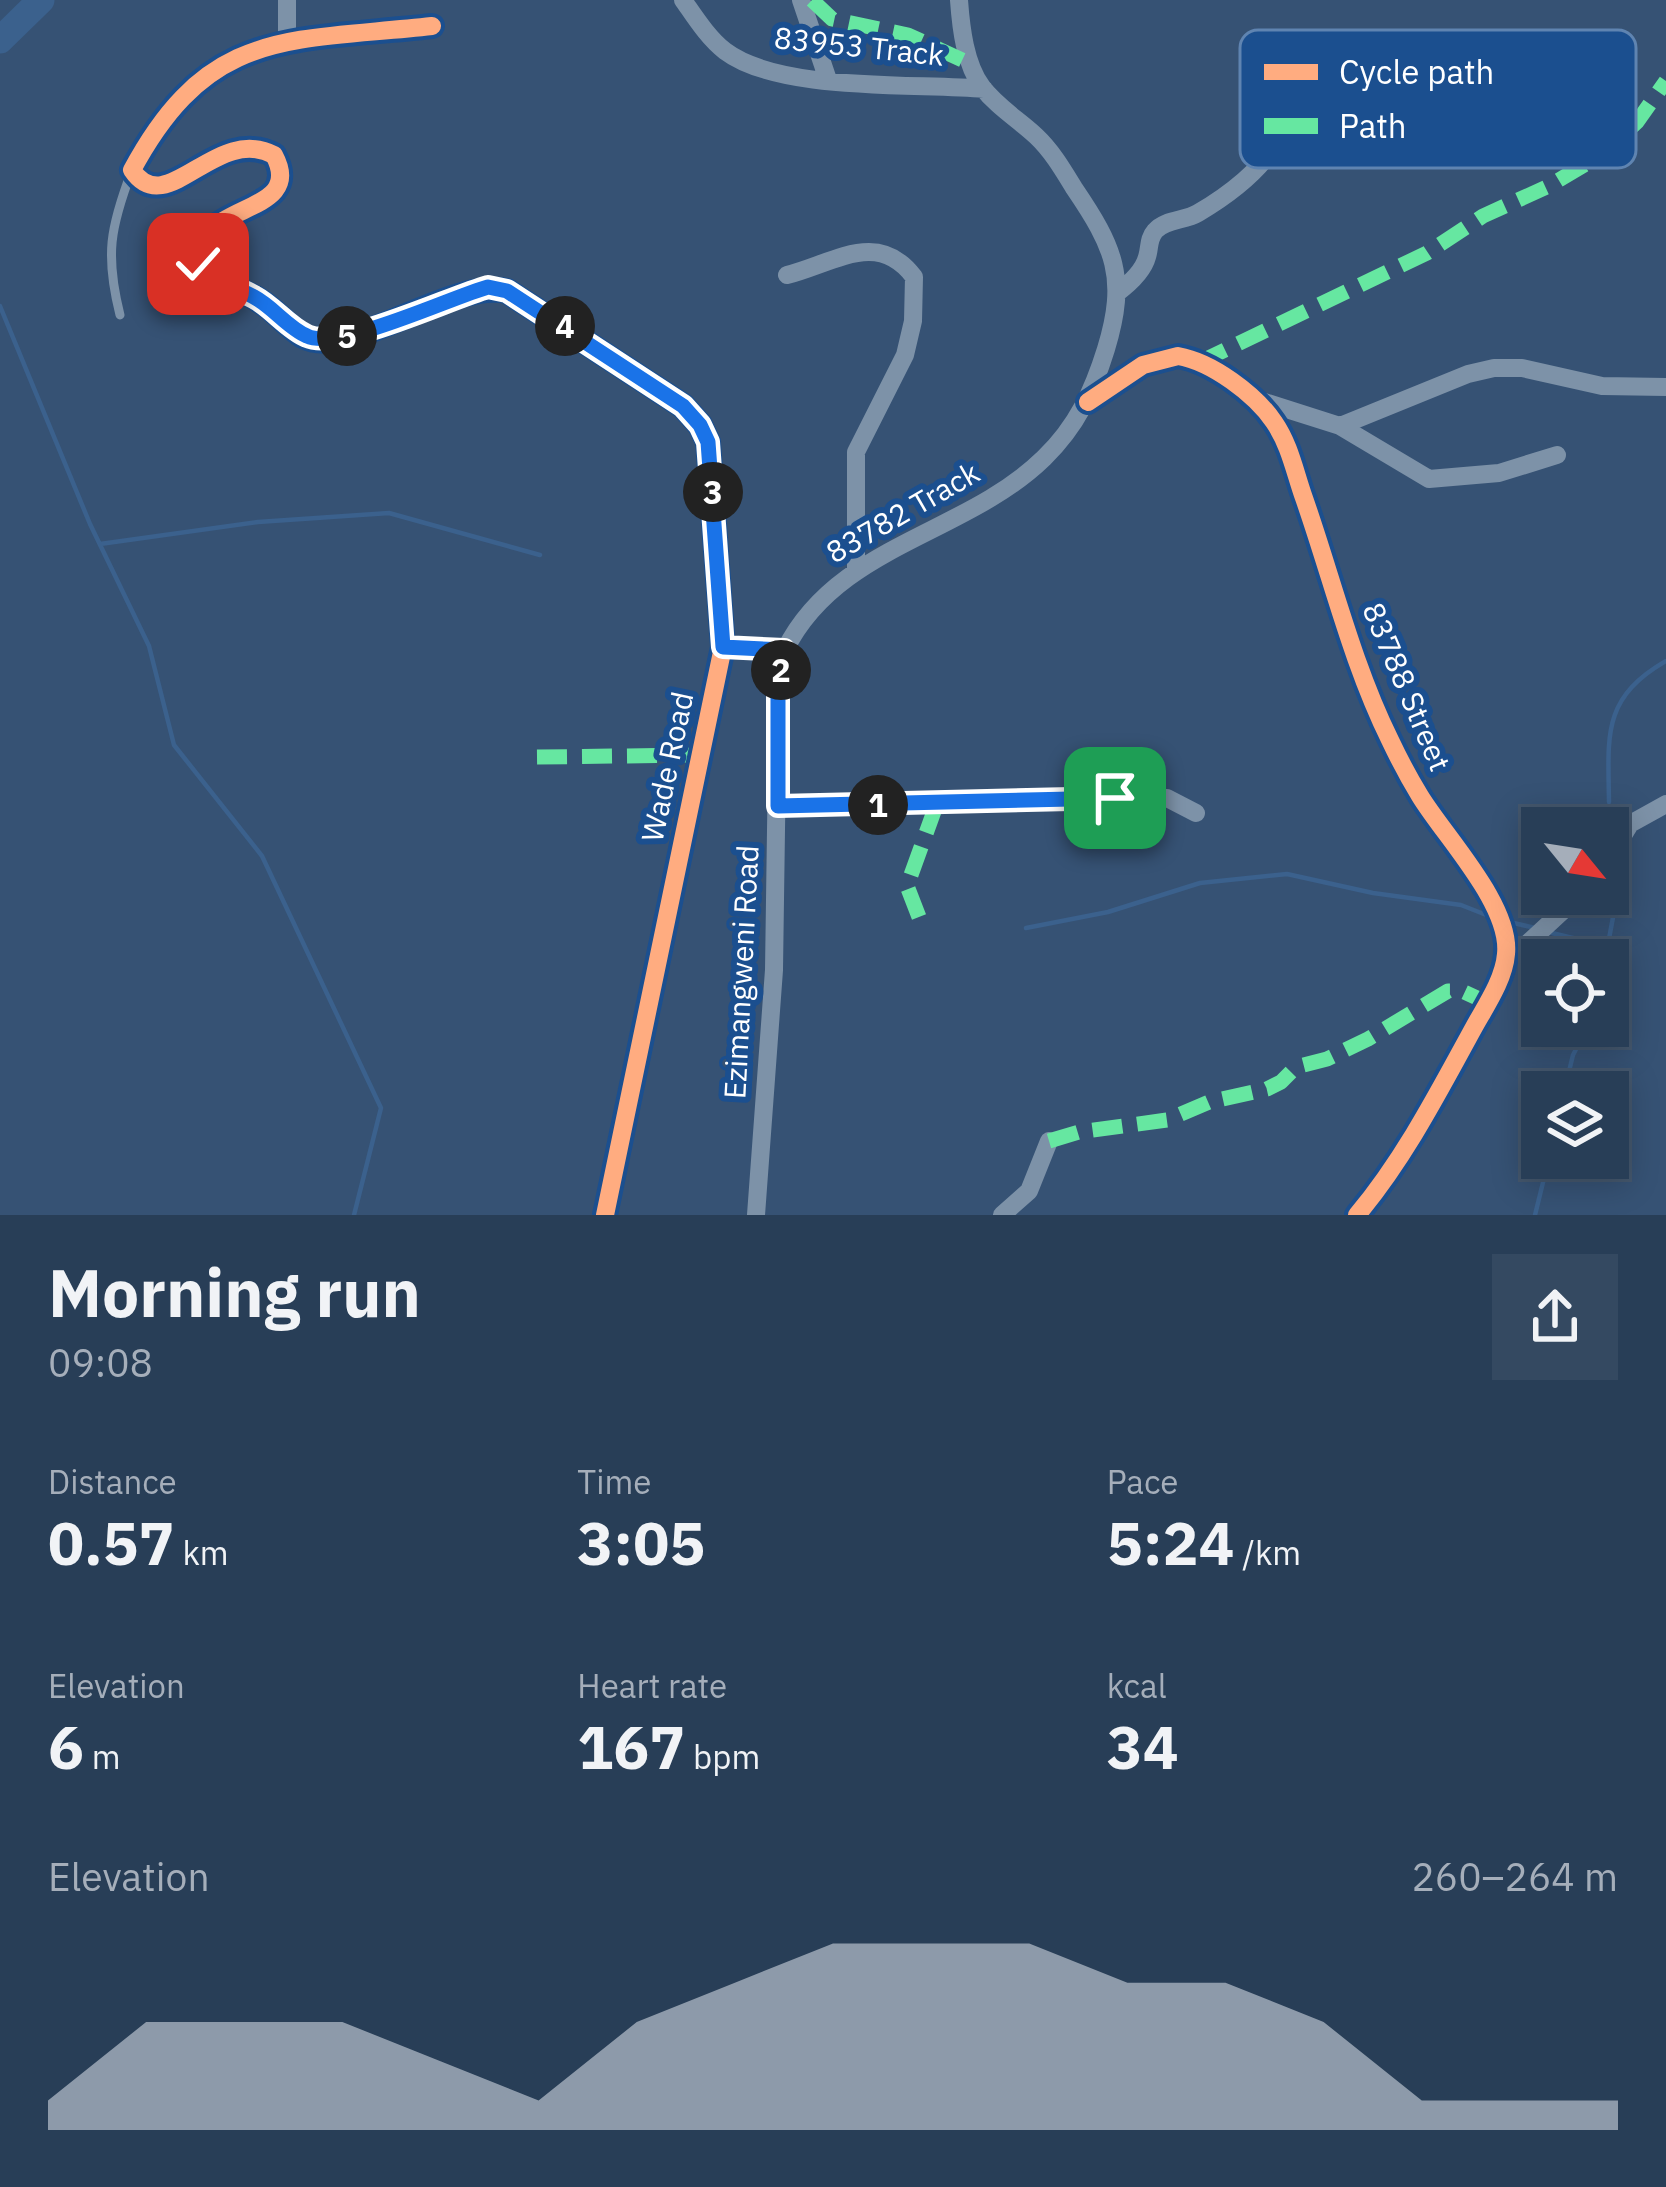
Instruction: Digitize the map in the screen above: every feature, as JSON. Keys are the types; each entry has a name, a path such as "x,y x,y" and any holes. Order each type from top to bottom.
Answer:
{"street":[{"path":"286,42 287,0"},
{"name":"83953 Track","path":"683,0 715,41 742,61 779,74 984,89"},
{"path":"801,0 828,80"},
{"name":"83782 Track","path":"784,650 804,616 856,569 1009,488 1062,440 1088,402 1112,330 1118,293 1115,257 1108,240 1056,158 984,89 971,64 959,0"},
{"path":"132,170 151,136 208,73 247,51 286,42 432,26"},
{"name":"Wade Road","path":"132,170 147,184 158,186 176,183 236,148 262,148 274,155 282,175 280,183 265,201 220,220 203,236 196,252 198,264 220,284 257,298 304,335 320,340 354,335 488,287 520,297 683,406 708,442 723,647 605,1215"},
{"path":"1118,293 1145,264 1158,228 1201,211 1258,168"},
{"path":"787,275 870,249 894,256 914,277 913,321 905,355 856,452 856,569"},
{"name":"83788 Street","path":"1088,402 1143,365 1178,356 1223,377 1256,399 1271,417 1289,451 1343,619 1388,737 1419,796 1490,901 1504,930 1507,955"},
{"path":"1340,426 1494,368 1545,372 1602,386 1666,387"},
{"path":"1256,399 1340,426 1429,479 1499,473 1557,454"},
{"path":"723,647 784,650"},
{"name":"Ezimangweni Road","path":"756,1215 775,970 778,690 784,650"},
{"path":"778,806 1167,797 1196,812"},
{"path":"1629,826 1666,803"},
{"path":"1357,1215 1430,1109 1488,1003 1507,955 1528,944 1559,915"},
{"path":"1002,1215 1029,1191 1048,1141"}],"lane":[{"path":"120,315 108,262 117,210 132,170"}],"waterway":[{"path":"0,40 41,0"},
{"path":"0,306 90,524 149,646 174,745 262,856 381,1108 354,1215"},
{"path":"100,544 258,522 389,513 540,555"},
{"path":"1609,802 1613,720 1630,689 1666,661"},
{"path":"1026,928 1108,912 1200,883 1287,874 1373,893 1461,905 1494,918"},
{"path":"1609,939 1613,915"},
{"path":"1505,921 1535,928"},
{"path":"1552,933 1577,939"},
{"path":"1569,1071 1577,1047"},
{"path":"1535,1215 1544,1179"}],"marked path":[{"path":"812,0 832,19 908,35 971,64"},
{"path":"1636,123 1666,81"},
{"path":"1198,363 1427,253 1483,216 1579,168"},
{"path":"537,757 701,755"},
{"path":"919,917 907,886 937,803"},
{"path":"1049,1141 1079,1132 1167,1120 1209,1102 1267,1089 1296,1067 1327,1059 1368,1039 1448,991 1462,991 1488,1003"}],"cycle path":[{"path":"432,26 294,41 257,50 223,66 191,89 161,123 132,170 146,183 161,185 232,152 252,149 274,155 280,175 275,190 212,229 201,244 198,264 210,277 266,305 303,336 323,341 346,338 457,296 507,291 683,406 708,442 723,647 605,1215"},
{"path":"1088,402 1143,365 1178,356 1218,372 1266,411 1288,450 1353,651 1390,740 1420,796 1488,893 1505,935 1506,954 1498,983 1420,1125 1357,1215"}],"route":[{"path":"198,264 220,284 257,298 304,335 320,340 354,335 488,287 507,291 683,406 708,442 723,647 784,650 778,690 778,806 1115,798"}]}
